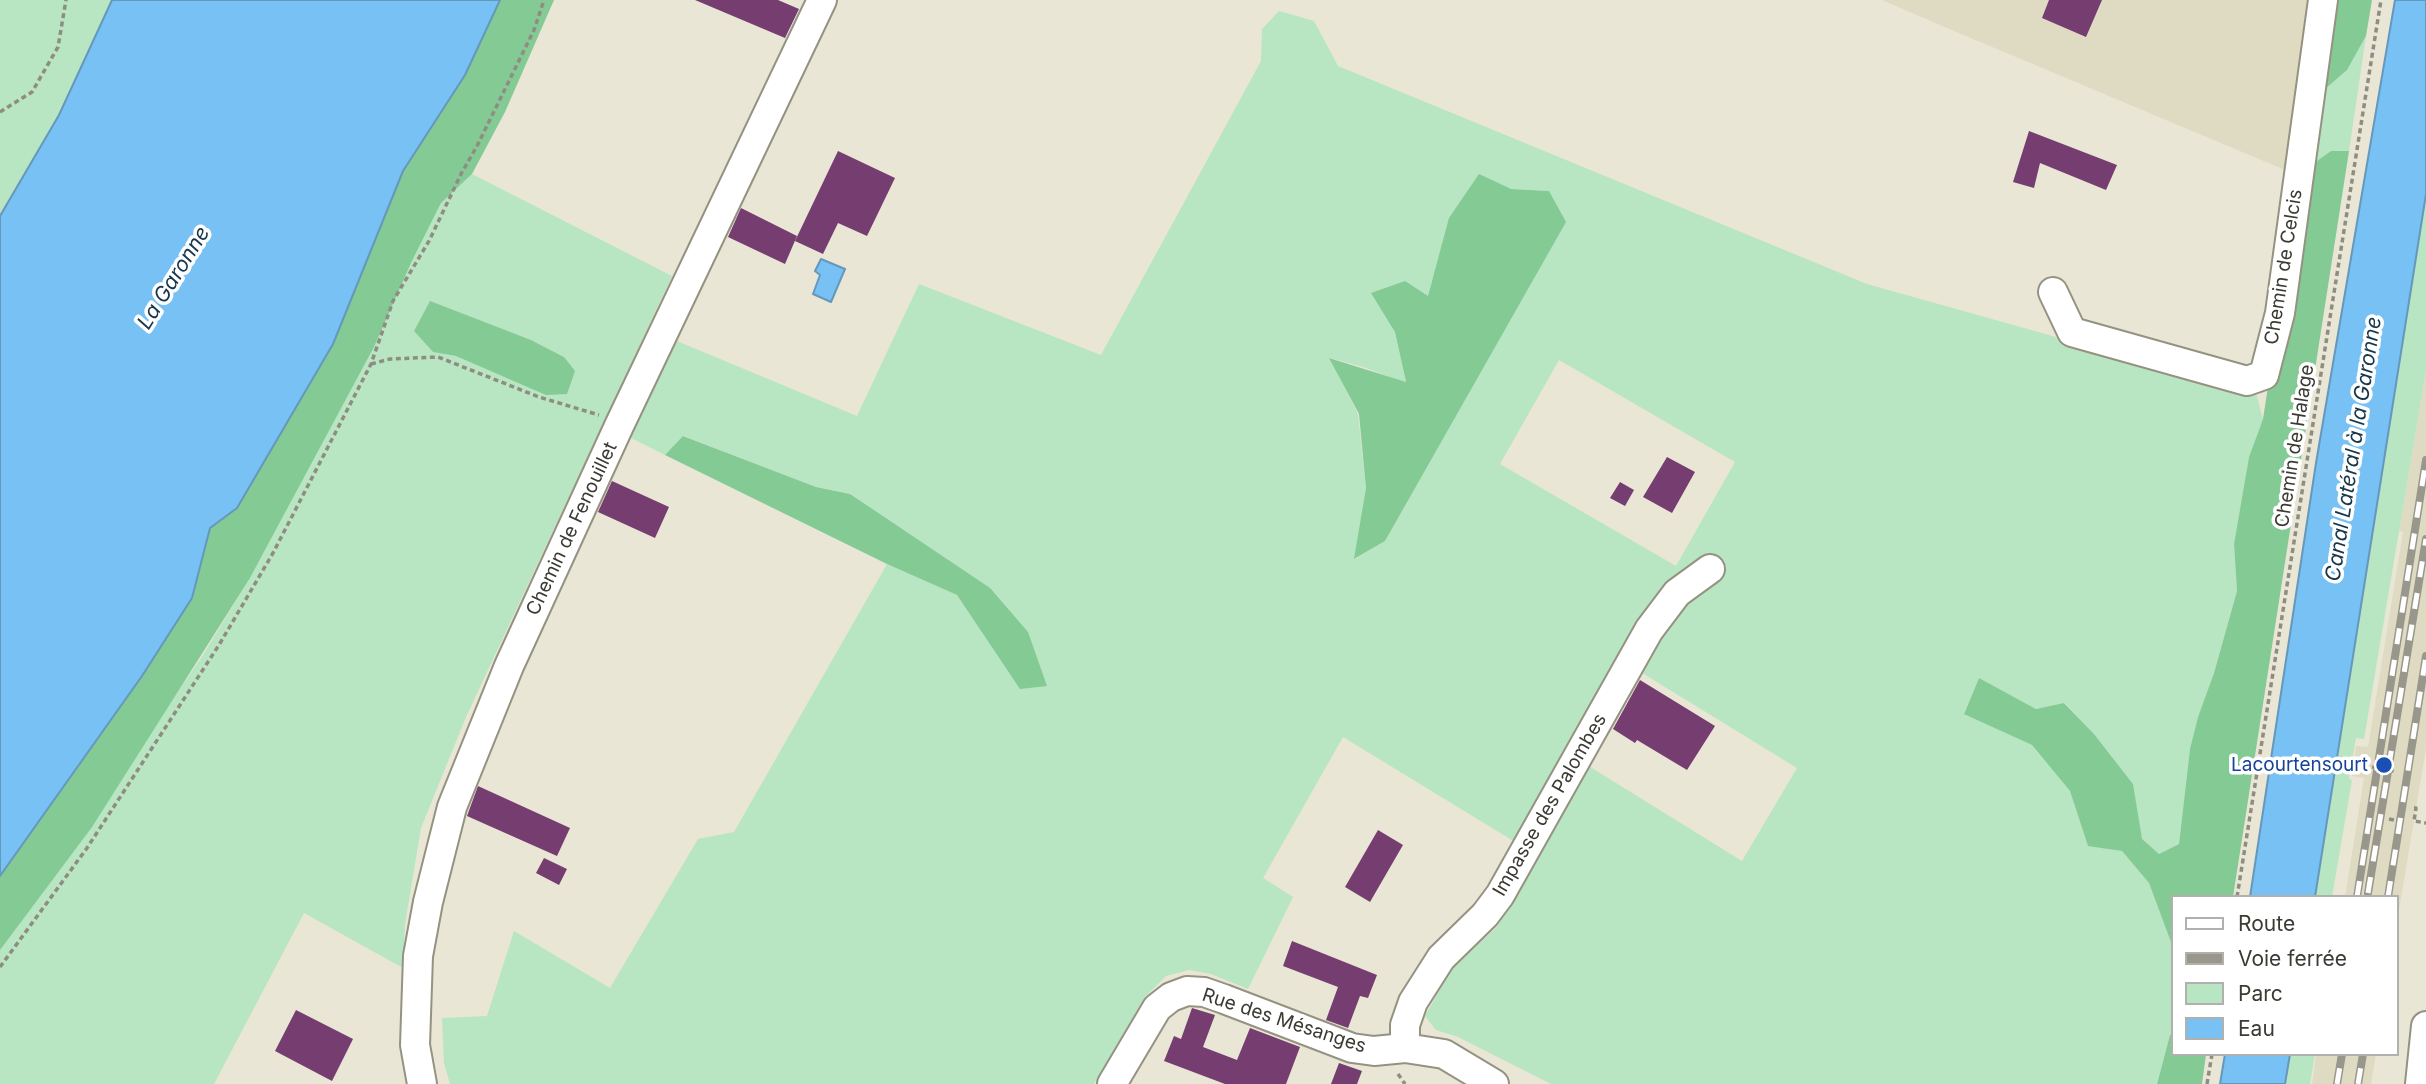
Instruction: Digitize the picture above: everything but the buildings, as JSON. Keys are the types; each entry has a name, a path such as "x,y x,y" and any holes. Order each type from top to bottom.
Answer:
{"street":[{"name":"Chemin de Fenouillet","path":"422,1084 415,1045 418,956 428,902 452,807 509,666 619,426 822,0"},
{"name":"Chemin de Celcis","path":"2053,292 2073,332 2247,381 2264,375 2280,313 2323,0"},
{"name":"Impasse des Palombes","path":"1405,1048 1405,1025 1413,1002 1441,958 1485,915 1500,895 1649,630 1677,593 1710,569"},
{"name":"Rue des Mésanges","path":"1112,1084 1157,1008 1171,997 1187,991 1204,992 1352,1048 1374,1051 1405,1048 1444,1054 1494,1084"},
{"path":"2420,1084 2426,1026"}],"path":[{"path":"0,112 32,92 58,47 66,0"},
{"path":"0,967 87,848 219,645 273,553 371,364 393,301 429,241 477,146 534,30 544,0"},
{"name":"Chemin de Halage","path":"2237,895 2381,0"},
{"path":"371,364 390,359 438,357 540,397 603,416 619,426"},
{"path":"2372,767 2394,771"},
{"path":"2414,808 2414,821 2426,823"},
{"path":"2389,819 2404,822"},
{"path":"2207,1084 2212,1056"}],"shaded area":[{"path":"1882,0 2311,0 2285,170 1935,23"},
{"path":"2426,371 2426,749 2398,916 2398,895 2345,895 2364,778 2352,776 2356,746 2368,747 2403,532 2399,531"},
{"path":"2316,1056 2376,1056 2371,1084 2312,1084"}],"green space":[{"path":"0,0 112,0 59,115 0,216"},
{"path":"500,0 554,0 505,112 472,174 441,203 374,347 250,578 92,827 0,950 0,876 142,676 192,598 210,527 237,508 333,344 403,171 465,75"},
{"path":"2329,0 2372,0 2366,36 2347,70 2324,90"},
{"path":"1279,11 1314,21 1338,66 1867,284 2256,393 2263,419 2249,457 2234,544 2237,591 2190,749 2179,844 2159,854 2141,839 2133,784 2094,734 2065,703 2036,709 1979,678 1964,713 2032,745 2070,791 2088,845 2122,851 2149,883 2170,940 2170,1035 2157,1084 1551,1084 1458,1037 1436,1030 1425,1016 1453,966 1496,928 1538,856 1343,737 1263,878 1293,897 1248,989 1211,974 1189,970 1166,976 1145,997 1094,1084 450,1084 444,1063 442,1018 487,1016 514,931 610,988 698,839 734,832 887,564 957,595 1020,688 1028,632 850,494 816,487 684,436 665,455 627,436 672,339 857,416 919,284 1101,355 1261,61 1262,29","holes":["1511,189 1549,191 1565,222 1385,541 1355,559 1366,488 1358,414 1330,358 1406,383 1395,332 1428,297 1432,280","1559,360 1735,462 1676,566 1500,464","1634,668 1797,768 1742,861 1579,760"]},
{"path":"2366,36 2349,151 2331,151 2314,163 2324,90 2347,70"},
{"path":"2331,151 2349,151 2233,895 2170,895 2170,940 2149,883 2122,851 2088,846 2070,791 2032,745 1964,714 1979,678 2036,709 2064,703 2094,734 2133,784 2142,839 2159,854 2179,844 2190,749 2237,591 2234,544 2249,457 2263,419 2273,354 2291,315 2303,255 2314,163"},
{"path":"472,174 672,276 466,717 421,828 405,924 403,968 304,913 214,1084 0,1084 0,950 201,658 250,578 374,347 441,203","holes":["430,302 531,340 564,357 456,356 433,352 414,331"]},
{"path":"1479,174 1511,189 1549,191 1566,222 1385,541 1354,559 1366,488 1359,414 1329,358 1406,382 1395,332 1371,293 1405,281 1428,296 1449,218"},
{"path":"2426,194 2426,371 2364,739 2356,738 2349,779 2352,780 2332,895 2315,895"},
{"path":"430,301 531,340 564,357 575,371 567,394 546,395 456,356 433,352 414,331"},
{"path":"683,436 816,487 850,494 990,588 1028,632 1047,686 1020,689 957,595 887,564 665,455"},
{"path":"2170,1035 2170,1056 2206,1056 2202,1084 2157,1084"},
{"path":"2290,1056 2315,1056 2310,1084 2285,1084"}],"water":[{"name":"La Garonne","path":"112,0 500,0 465,75 403,171 333,344 237,508 210,528 192,598 142,676 0,876 0,216 59,115"},
{"name":"Canal Latéral à la Garonne","path":"2395,0 2426,0 2426,194 2315,895 2250,895 2316,463"},
{"path":"821,259 845,269 831,302 813,294 820,275 815,271"},
{"path":"2225,1056 2290,1056 2285,1084 2220,1084"}],"railway":[{"path":"2357,895 2426,460"},
{"path":"2368,893 2426,539"},
{"path":"2388,895 2426,656"},
{"path":"2337,1084 2342,1056"},
{"path":"2358,1084 2363,1056"}],"place":[{"name":"Lacourtensourt","path":"2384,765"}]}
